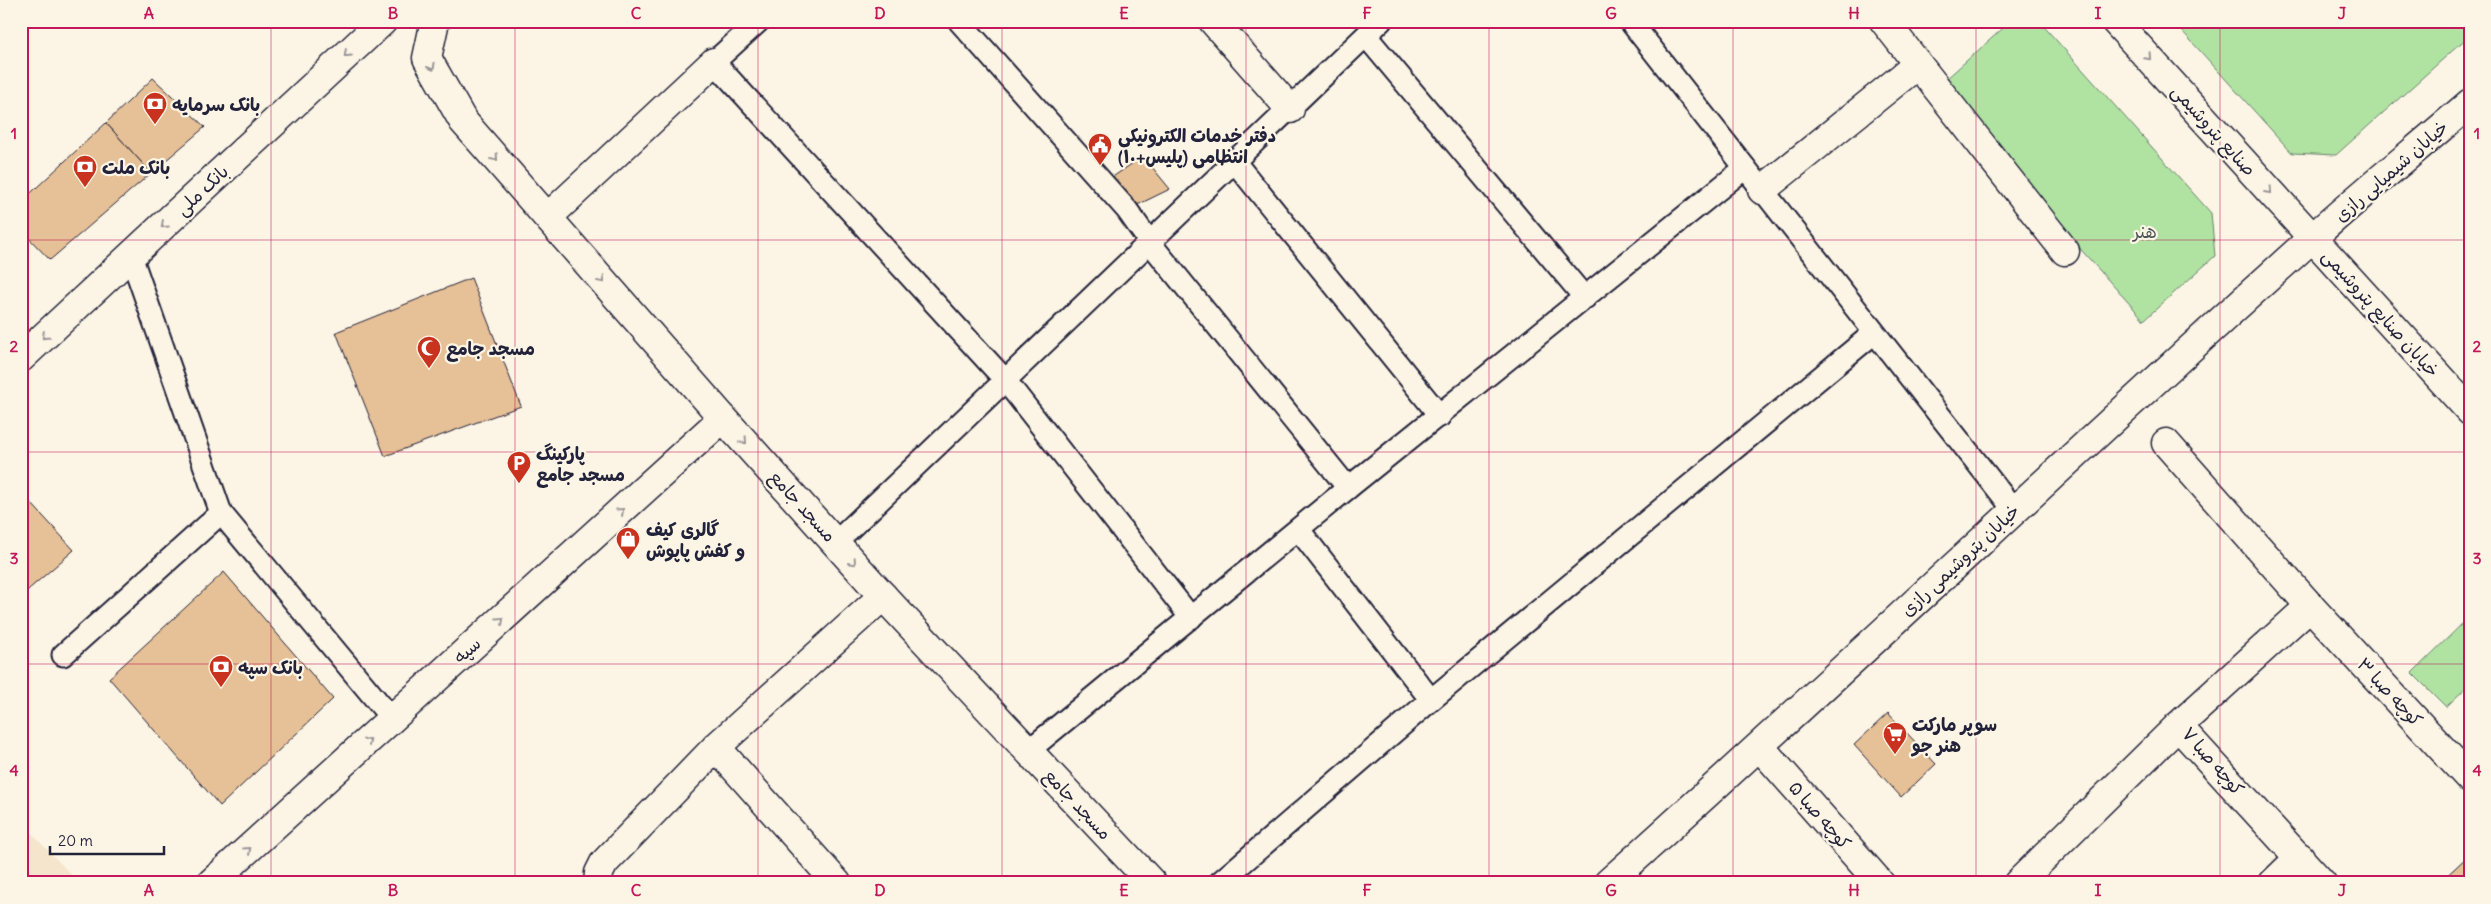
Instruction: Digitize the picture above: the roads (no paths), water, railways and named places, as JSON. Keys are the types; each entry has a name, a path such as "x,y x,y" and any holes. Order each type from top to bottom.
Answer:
{"street":[{"name":"بانک ملی","path":"21,358 383,21"},
{"name":"مسجد جامع","path":"436,21 427,58 463,121 723,418 883,596 1152,883"},
{"path":"1214,21 1290,109"},
{"path":"1884,21 2065,251"},
{"name":"صنایع پتروشیمی","path":"2115,21 2312,238"},
{"path":"548,218 714,62"},
{"path":"1762,190 1917,65"},
{"name":"خیابان شیمیایی رازی","path":"2312,238 2470,103"},
{"name":"خیابان صنایع پتروشیمی","path":"2312,238 2470,411"},
{"name":"خیابان پتروشیمی رازی","path":"1608,883 1760,747 2014,510 2312,238"},
{"name":"سپه","path":"211,883 723,418"},
{"name":"کوچه صبا ۳","path":"2166,443 2310,606 2470,779"},
{"path":"598,883 599,873 604,863 716,747 883,596"},
{"name":"کوچه صبا ۷","path":"2310,606 2178,726 2322,883"},
{"path":"2018,883 2178,726"},
{"path":"716,747 837,883"},
{"name":"کوچه صبا ۵","path":"1760,747 1880,883"},
{"path":"2273,883 2300,857"}],"lane":[{"path":"759,21 714,62 1005,380 1191,618"},
{"path":"959,21 1127,210 1151,244 1348,488"},
{"path":"836,542 1005,380 1151,244 1381,21"},
{"path":"1630,21 2014,510"},
{"path":"1366,36 1585,298"},
{"path":"1234,162 1440,416"},
{"path":"1028,751 1348,488 1440,416 1745,168"},
{"path":"131,256 221,513 392,719"},
{"path":"1219,883 1431,700 1874,333"},
{"path":"63,656 221,513"},
{"path":"1299,530 1431,700"}],"place":[{"name":"بانک سرمایه","path":"155,125"},
{"name":"دفتر خدمات الکترونیکی انتظامی (پلیس+۱۰)","path":"1100,166"},
{"name":"بانک ملت","path":"85,188"},
{"name":"مسجد جامع","path":"429,369"},
{"name":"پارکینگ مسجد جامع","path":"519,484"},
{"name":"گالری کیف و کفش پاپوش","path":"628,560"},
{"name":"بانک سپه","path":"221,688"},
{"name":"سوپر مارکت هنر جو","path":"1895,755"}],"park label":[{"name":"هنر","path":"2145,231"}]}
